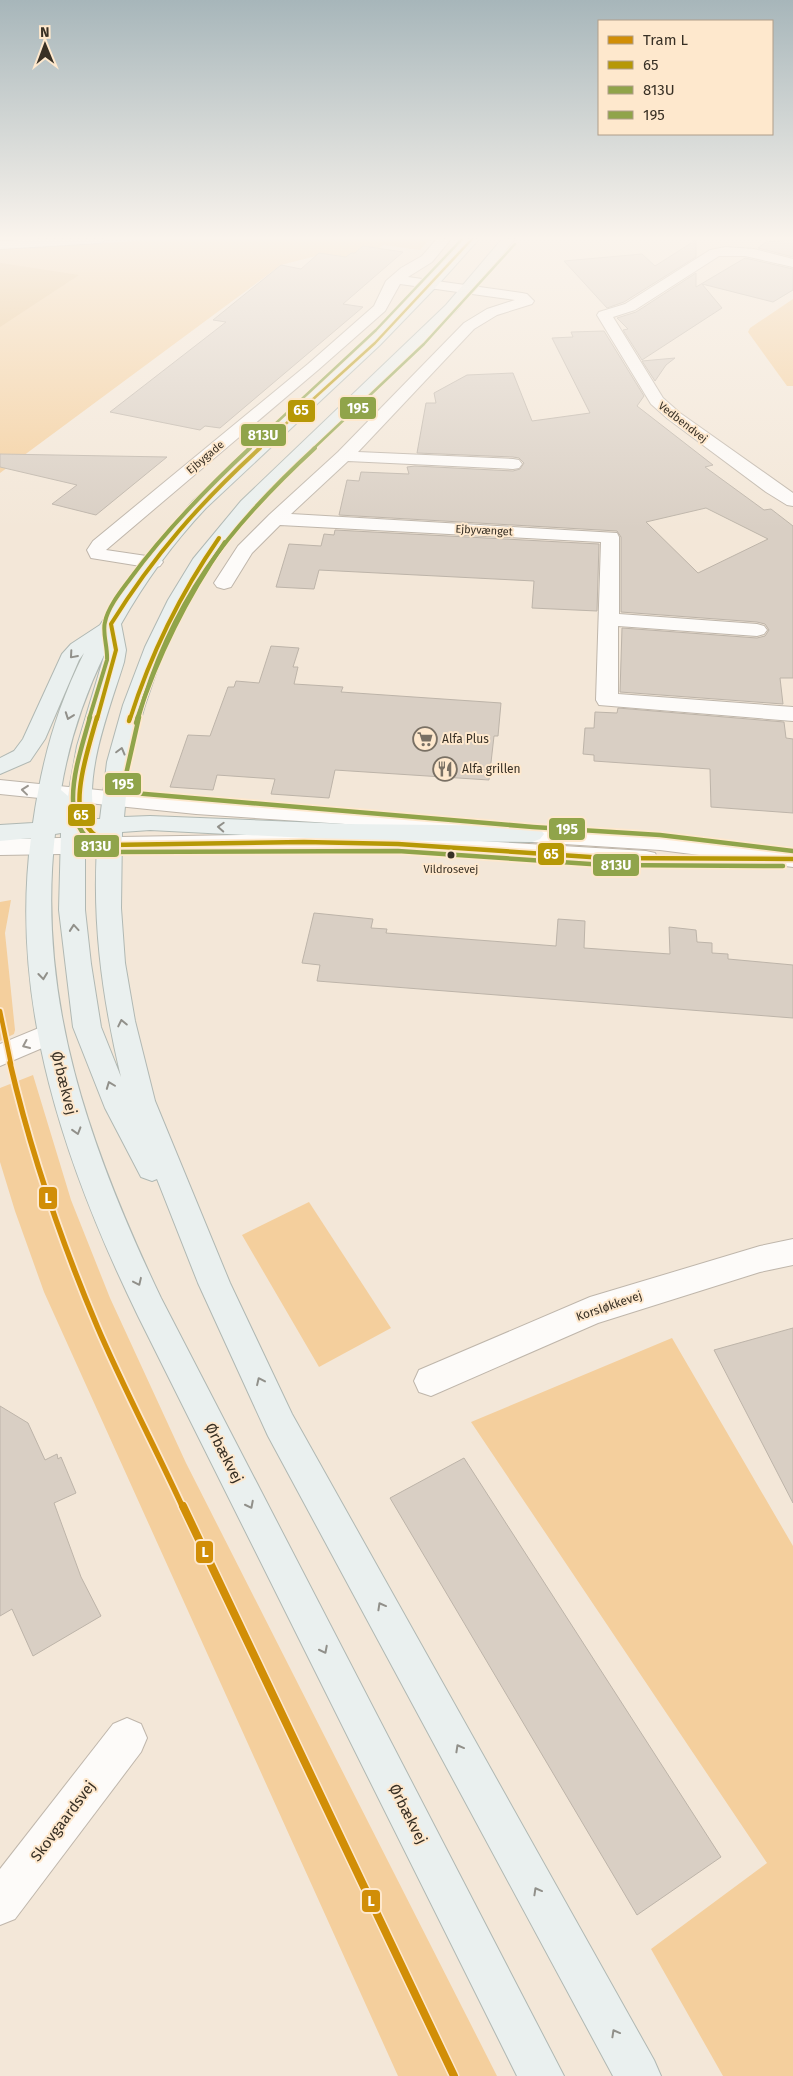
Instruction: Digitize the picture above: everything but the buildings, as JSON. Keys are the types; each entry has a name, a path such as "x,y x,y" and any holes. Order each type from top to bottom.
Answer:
{"main road":[{"path":"87,831 62,801 50,792 63,731 83,677 110,624 153,562 196,509 380,336"},
{"path":"214,1283 119,1108 88,1027 72,910 87,831 113,799 118,762 134,704 155,647 178,600 200,564 236,518 271,480 423,336"},
{"path":"0,767 22,756 30,744 69,658 83,644 110,624"},
{"path":"110,624 116,650 114,662 90,742 80,796 87,831 108,908 112,963 122,1022 141,1101 214,1283 280,1425 638,2076"},
{"name":"Ørbækvej","path":"50,792 43,838 39,893 41,959 51,1033 66,1095 102,1203 145,1297 541,2076"},
{"path":"87,831 169,823 346,832 532,834"},
{"path":"0,833 43,838"}],"street":[{"name":"Ejbygade","path":"153,562 98,554 96,550 348,336"},
{"path":"224,583 245,550 275,519 344,456 460,336"},
{"name":"Vedbendvej","path":"617,336 657,401 674,416 772,488 793,501"},
{"path":"344,456 513,464"},
{"name":"Ejbyvænget","path":"275,519 610,536 607,700 793,714"},
{"path":"609,618 757,630"},
{"path":"0,787 196,807 345,817 532,834 660,842 788,859"},
{"path":"0,847 87,831 304,842 398,844 605,858 788,859"},
{"path":"0,1056 51,1033"},
{"name":"Korsløkkevej","path":"432,1381 590,1311 760,1258 793,1252"},
{"name":"Skovgaardsvej","path":"0,1904 127,1738"}],"shaded area":[{"path":"0,336 185,336 0,473"},
{"path":"751,336 793,336 793,386 787,386"},
{"path":"11,900 5,933 15,1030 14,1034 0,1041 0,902"},
{"path":"33,1075 71,1200 110,1298 186,1463 497,2076 398,2076 44,1292 15,1211 0,1162 0,1088"},
{"path":"309,1202 391,1328 319,1367 242,1235"},
{"path":"672,1338 793,1546 793,2076 723,2076 651,1949 767,1863 471,1422"}],"tram line":[{"name":"L","path":"0,1011 17,1093 40,1172 67,1251 98,1328 454,2076"}],"transit line":[{"name":"813U","path":"370,336 205,490 143,562 112,607 104,623 108,650 107,660 86,732 73,793 73,810 77,824 85,836 95,846 108,852 398,851 605,865 783,866"},
{"name":"65","path":"381,336 208,497 148,567 111,624 116,650 114,662 97,717 81,783 81,815 92,833 109,845 304,842 398,844 605,858 793,859"},
{"name":"195","path":"431,336 366,401 261,500 206,567 176,619 152,675 134,733 122,792 533,827 660,835 793,851"},
{"name":"65","path":"129,721 155,648 166,625 190,581 219,538"},
{"name":"813U","path":"136,723 162,651 197,585 225,542"}],"place":[{"name":"Alfa Plus","path":"425,739"},
{"name":"Alfa grillen","path":"445,769"},
{"name":"Vildrosevej","path":"451,855"}]}
